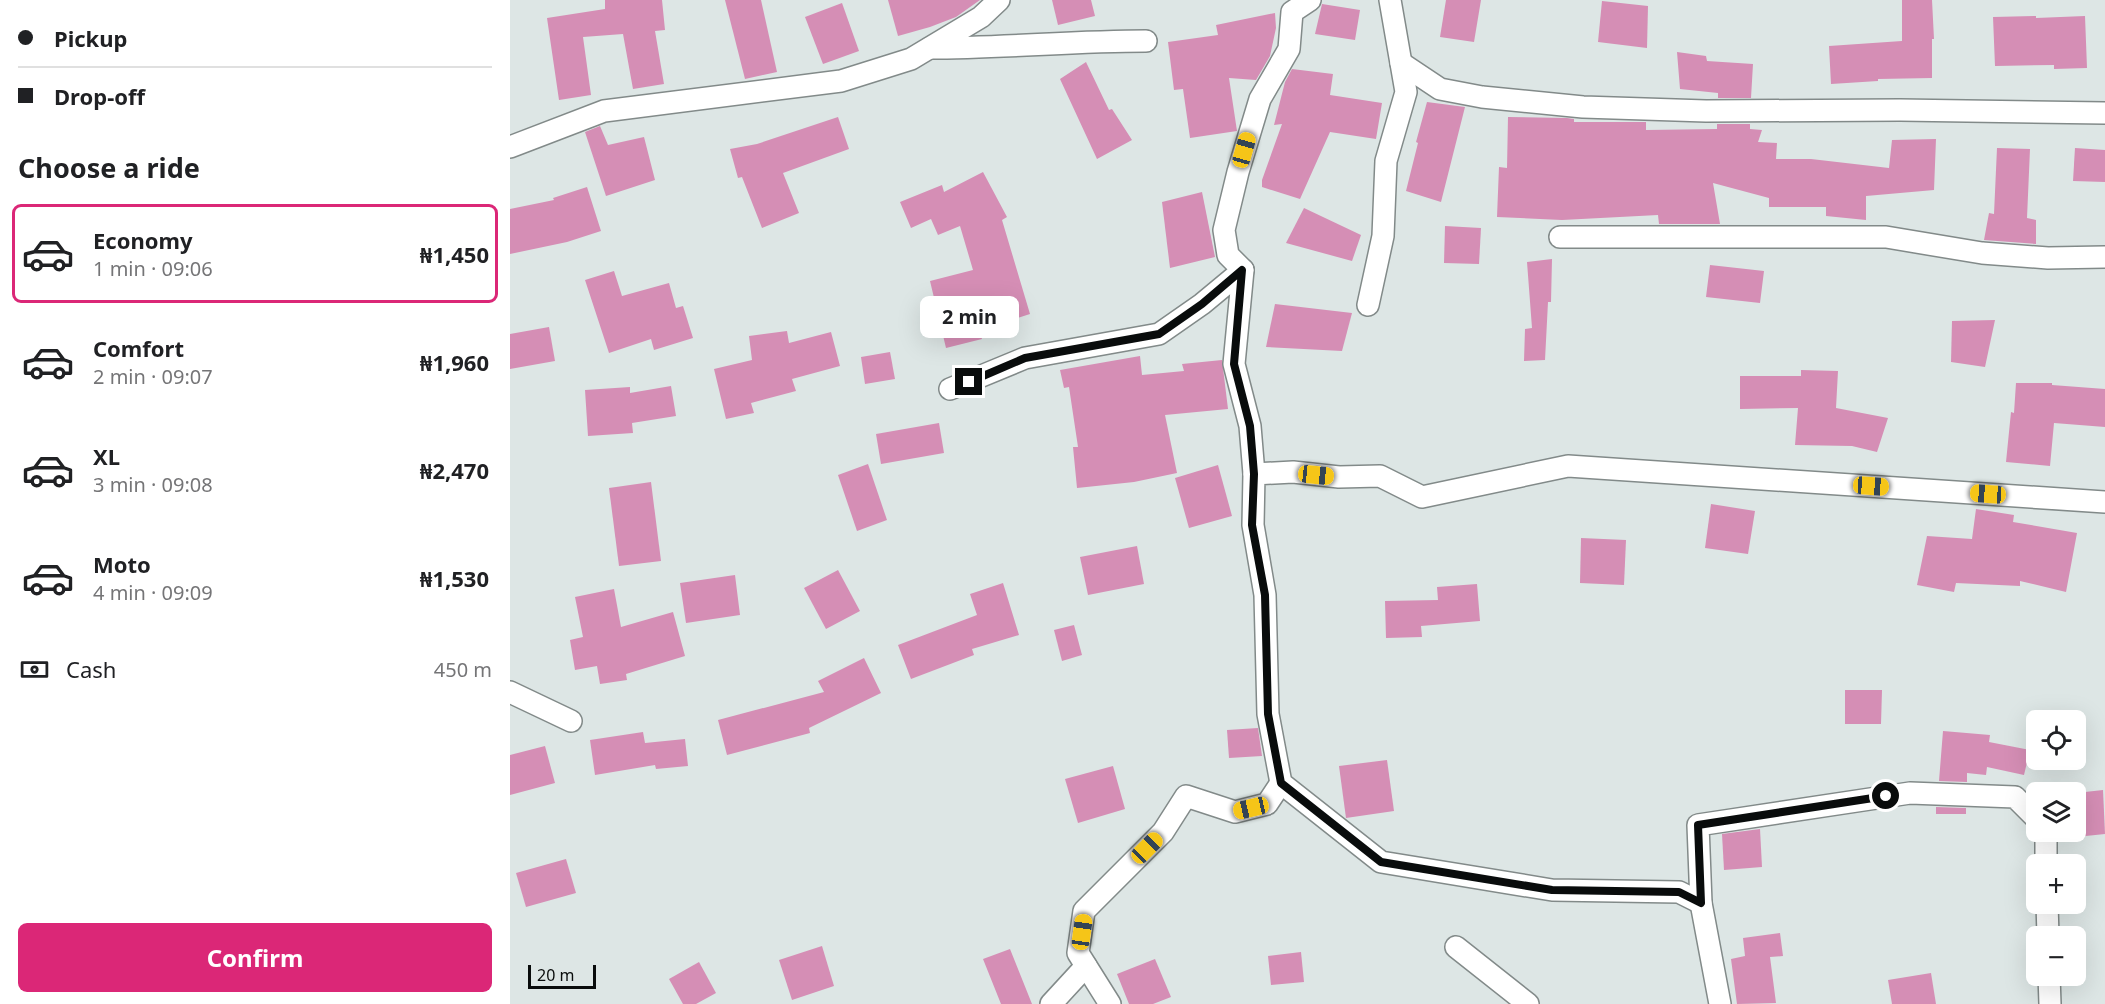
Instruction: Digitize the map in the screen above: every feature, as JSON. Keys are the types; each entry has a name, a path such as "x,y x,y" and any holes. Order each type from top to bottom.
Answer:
{"street":[{"path":"510,147 604,111 841,81 911,59 981,17 999,0"},
{"path":"1310,0 1292,6 1289,49 1260,99 1224,230 1228,255 1242,270 1234,364 1250,426 1254,474 1252,525 1265,595 1268,714 1281,783 1381,862 1552,890 1679,892 1701,903"},
{"path":"1368,305 1383,237 1386,161 1406,92 1390,0"},
{"path":"929,48 989,48 1146,41"},
{"path":"1401,63 1440,89 1482,97 1583,107 1706,111 1900,110 2105,113"},
{"path":"1560,237 1887,237 1972,252 2048,258 2105,257"},
{"path":"950,389 1025,358 1159,334 1202,304 1242,270"},
{"path":"1254,474 1293,472 1339,477 1380,476 1422,497 1568,466 2105,502"},
{"path":"510,692 571,722"},
{"path":"1110,1004 1078,953 1084,911 1163,832 1186,796 1235,812 1267,804 1281,783"},
{"path":"1720,1004 1701,903 1698,825 1910,793 2015,797 2026,808"},
{"path":"1456,947 1528,1004"},
{"path":"1052,1004 1086,966"},
{"path":"2044,1002 2047,986"}],"building":[{"path":"605,0 662,0 665,30 655,31 664,84 633,89 623,34 583,37 591,95 559,100 547,18 605,9"},
{"path":"725,0 761,0 777,72 745,79"},
{"path":"888,0 980,0 956,17 898,36"},
{"path":"1052,0 1091,0 1095,16 1058,25"},
{"path":"1446,0 1481,0 1474,42 1440,37"},
{"path":"1902,0 1932,0 1934,39 1932,39 1932,78 1878,79 1878,81 1831,84 1829,46 1902,41"},
{"path":"1602,1 1648,6 1647,48 1598,42"},
{"path":"842,3 859,51 823,64 805,17"},
{"path":"1322,4 1360,10 1355,40 1315,34"},
{"path":"1275,13 1276,28 1270,56 1256,80 1229,78 1237,131 1190,138 1183,89 1174,90 1168,42 1218,35 1216,25"},
{"path":"2036,16 2036,18 2085,16 2087,68 2054,69 2054,65 1995,66 1993,17"},
{"path":"1677,52 1706,56 1707,61 1753,64 1751,98 1718,98 1718,93 1680,89"},
{"path":"1086,62 1109,110 1112,109 1132,140 1097,159 1060,79"},
{"path":"1292,69 1333,74 1330,95 1382,103 1376,139 1330,132 1300,199 1262,187 1262,180 1282,124 1274,125 1285,82"},
{"path":"1427,102 1465,107 1441,202 1406,191"},
{"path":"838,117 849,149 783,173 799,213 762,228 742,177 738,178 730,149 757,144"},
{"path":"1508,117 1567,118 1574,119 1574,122 1646,122 1646,130 1717,129 1717,124 1750,124 1750,129 1762,130 1758,142 1777,143 1776,159 1811,159 1889,168 1892,140 1936,139 1934,190 1866,196 1866,220 1826,216 1826,207 1769,207 1769,198 1713,183 1720,224 1659,224 1658,215 1562,220 1497,217 1499,167 1507,168"},
{"path":"600,126 608,145 644,137 655,180 606,196 585,132"},
{"path":"1997,148 2030,149 2027,218 2036,220 2036,244 1984,240 1989,213 1994,214"},
{"path":"2075,148 2105,150 2105,182 2073,181"},
{"path":"983,172 1007,217 1002,220 1030,314 979,330 982,339 946,348 930,281 973,270 960,226 938,235 931,219 911,228 900,202 942,185 944,192"},
{"path":"587,187 601,231 567,242 510,254 510,209 554,200 553,198"},
{"path":"1202,192 1215,257 1170,268 1162,202"},
{"path":"1304,208 1361,235 1352,261 1286,243"},
{"path":"1445,226 1481,228 1479,264 1444,263"},
{"path":"1552,259 1551,302 1548,302 1545,360 1524,361 1525,329 1532,328 1527,262"},
{"path":"1710,265 1764,271 1760,303 1706,297"},
{"path":"614,271 622,296 669,283 676,308 683,306 693,338 654,350 651,339 609,353 585,280"},
{"path":"1275,304 1352,313 1342,351 1266,347"},
{"path":"1995,320 1985,367 1951,362 1952,321"},
{"path":"549,327 555,361 510,369 510,334"},
{"path":"787,331 789,343 831,332 840,366 792,379 796,391 751,403 754,413 726,419 714,369 752,360 749,336"},
{"path":"890,352 895,379 865,384 861,357"},
{"path":"1140,356 1142,375 1184,371 1182,364 1222,360 1228,409 1165,415 1177,473 1134,482 1077,488 1073,447 1078,447 1069,387 1064,388 1060,370"},
{"path":"1801,370 1838,371 1836,408 1888,418 1877,452 1852,446 1795,445 1798,408 1740,409 1740,376 1801,376"},
{"path":"2016,383 2052,383 2052,385 2105,389 2105,427 2054,423 2050,466 2006,462"},
{"path":"671,386 676,416 632,423 633,433 588,436 585,390 630,387 630,393"},
{"path":"939,423 944,453 881,464 876,434"},
{"path":"868,464 887,520 857,531 838,475"},
{"path":"1218,465 1232,516 1189,528 1175,478"},
{"path":"651,482 661,561 619,566 609,488"},
{"path":"1711,504 1755,511 1748,554 1705,548"},
{"path":"1976,509 2014,515 2013,522 2077,533 2066,592 2020,581 2020,586 1956,583 1954,592 1917,585 1927,536 1972,539"},
{"path":"1581,538 1626,540 1624,585 1580,583"},
{"path":"1137,546 1144,584 1088,595 1080,557"},
{"path":"838,570 860,611 826,629 804,588"},
{"path":"735,575 740,615 686,623 680,583"},
{"path":"1003,583 1019,635 972,649 974,655 911,679 898,645 977,615 970,594"},
{"path":"1477,584 1480,621 1421,626 1422,637 1386,638 1385,601 1438,600 1437,587"},
{"path":"614,589 621,627 673,612 685,656 626,674 627,680 600,684 597,666 575,670 570,640 583,637 575,597"},
{"path":"1074,625 1082,655 1062,661 1054,630"},
{"path":"864,658 881,693 809,728 810,733 727,755 718,720 824,692 818,681"},
{"path":"1845,690 1882,690 1881,724 1845,724"},
{"path":"1258,728 1262,756 1229,758 1227,730"},
{"path":"1943,731 1990,735 1989,742 2026,749 2024,775 1987,767 1986,775 1967,773 1967,782 1939,781"},
{"path":"643,732 645,743 685,739 688,766 656,769 655,765 595,775 590,740"},
{"path":"545,746 555,783 510,795 510,755"},
{"path":"1387,760 1394,811 1346,818 1339,766"},
{"path":"1113,766 1125,809 1078,823 1065,779"},
{"path":"2103,790 2105,834 2086,836 2086,792"},
{"path":"1936,807 1966,808 1966,814 1936,814"},
{"path":"1760,829 1762,867 1724,870 1722,834"},
{"path":"566,859 576,893 526,907 516,873"},
{"path":"1780,933 1783,956 1770,957 1776,1003 1737,1004 1731,959 1745,956 1743,938"},
{"path":"822,946 834,986 792,1000 779,960"},
{"path":"1010,949 1032,1004 1001,1004 983,959"},
{"path":"1301,952 1304,982 1271,985 1268,956"},
{"path":"1155,959 1171,997 1153,1004 1129,1004 1117,974"},
{"path":"699,962 716,993 696,1004 683,1004 669,979"},
{"path":"1931,973 1936,1004 1892,1004 1888,980"}],"route":[{"path":"969,382 1025,358 1159,334 1202,304 1242,270 1234,364 1250,426 1254,474 1252,525 1265,595 1268,714 1281,783 1381,862 1552,890 1679,892 1701,903 1698,825 1886,796"}]}
